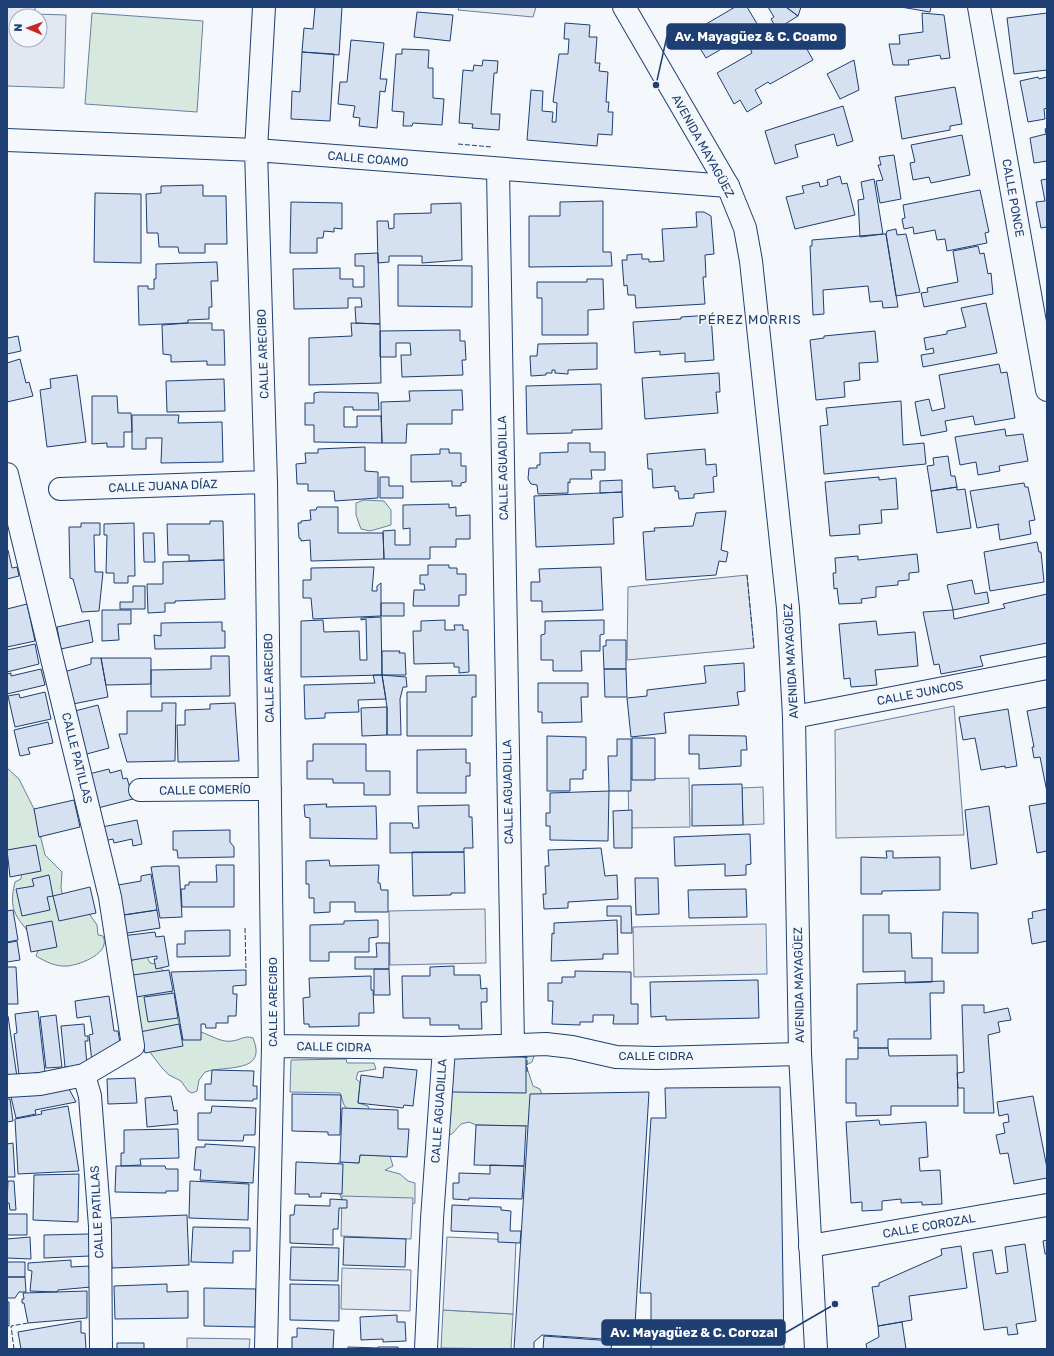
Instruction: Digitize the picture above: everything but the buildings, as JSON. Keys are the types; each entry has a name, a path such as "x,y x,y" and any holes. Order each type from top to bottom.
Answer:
{"street":[{"name":"CALLE ARECIBO","path":"264,7 256,150 266,482 273,1046 266,1349"},
{"name":"AVENIDA MAYAGÜEZ","path":"624,7 728,186 745,228 751,261 788,608 794,717 800,1054 816,1349"},
{"name":"CALLE PONCE","path":"979,7 1047,390"},
{"name":"CALLE COAMO","path":"7,140 256,150 498,170 728,186"},
{"name":"CALLE AGUADILLA","path":"426,1349 432,1219 444,1048 513,1045 498,170"},
{"name":"CALLE PATILLAS","path":"7,474 110,897 133,1046 84,1075 90,1096 100,1226 101,1349"},
{"name":"CALLE JUANA DÍAZ","path":"60,489 266,482"},
{"name":"CALLE JUNCOS","path":"794,717 1047,668"},
{"name":"CALLE COMERÍO","path":"140,790 270,789"},
{"name":"CALLE CIDRA","path":"513,1045 559,1045 626,1057 800,1054"},
{"name":"CALLE CIDRA","path":"273,1046 444,1048"},
{"path":"7,1086 40,1084 84,1075"},
{"name":"CALLE COROZAL","path":"810,1246 1047,1205"}],"shaded area":[{"path":"7,7 35,7 8,8 8,48 48,48 48,14 66,15 64,88 7,86"},
{"path":"459,7 536,7 533,17 458,10"},
{"path":"92,13 203,21 197,112 85,104"},
{"path":"364,500 384,501 391,510 391,525 370,531 361,529 356,515 356,503"},
{"path":"747,575 754,648 627,660 628,587"},
{"path":"954,706 964,835 836,838 835,730"},
{"path":"7,768 19,779 34,809 45,855 62,872 61,888 66,912 86,909 97,925 98,935 103,936 103,948 94,957 80,963 68,966 59,966 36,956 39,948 14,911 13,894 15,882 21,879 22,870 7,859"},
{"path":"689,778 690,827 629,828 628,779"},
{"path":"763,787 764,824 743,825 742,788"},
{"path":"485,909 486,963 390,965 389,911"},
{"path":"766,924 767,974 634,977 633,927"},
{"path":"147,957 150,963 160,965 170,986 183,1040 201,1032 224,1041 232,1041 245,1037 253,1038 256,1050 255,1058 250,1063 242,1066 205,1072 199,1080 197,1091 192,1093 188,1091 181,1081 169,1075 152,1055 137,1028 128,965 133,960"},
{"path":"484,1053 502,1057 508,1053 535,1053 532,1062 526,1065 533,1086 540,1089 545,1105 534,1126 476,1125 469,1122 461,1124 452,1134 443,1137 432,1110"},
{"path":"346,1059 347,1063 374,1063 376,1069 358,1072 356,1079 360,1082 358,1103 368,1106 370,1113 351,1114 344,1105 340,1093 290,1092 291,1060"},
{"path":"360,1155 390,1156 393,1166 385,1170 400,1174 408,1181 415,1183 415,1203 410,1205 342,1201 338,1187 338,1163 359,1163"},
{"path":"342,1196 413,1198 411,1239 341,1236"},
{"path":"447,1237 516,1240 513,1314 443,1310"},
{"path":"342,1268 411,1270 410,1311 341,1309"},
{"path":"443,1310 513,1314 511,1349 441,1348"},
{"path":"187,1338 250,1339 249,1349 187,1349"}],"fence":[{"path":"458,144 492,147"},
{"path":"747,575 754,648"},
{"path":"245,928 246,970"},
{"path":"523,1057 527,1057 527,1073"},
{"path":"14,1349 11,1326 28,1323"}],"place":[{"name":"Av. Mayagüez & C. Coamo","path":"656,85"},
{"name":"Av. Mayagüez & C. Corozal","path":"835,1304"}],"district":[{"name":"PÉREZ MORRIS","path":"750,319"}]}
